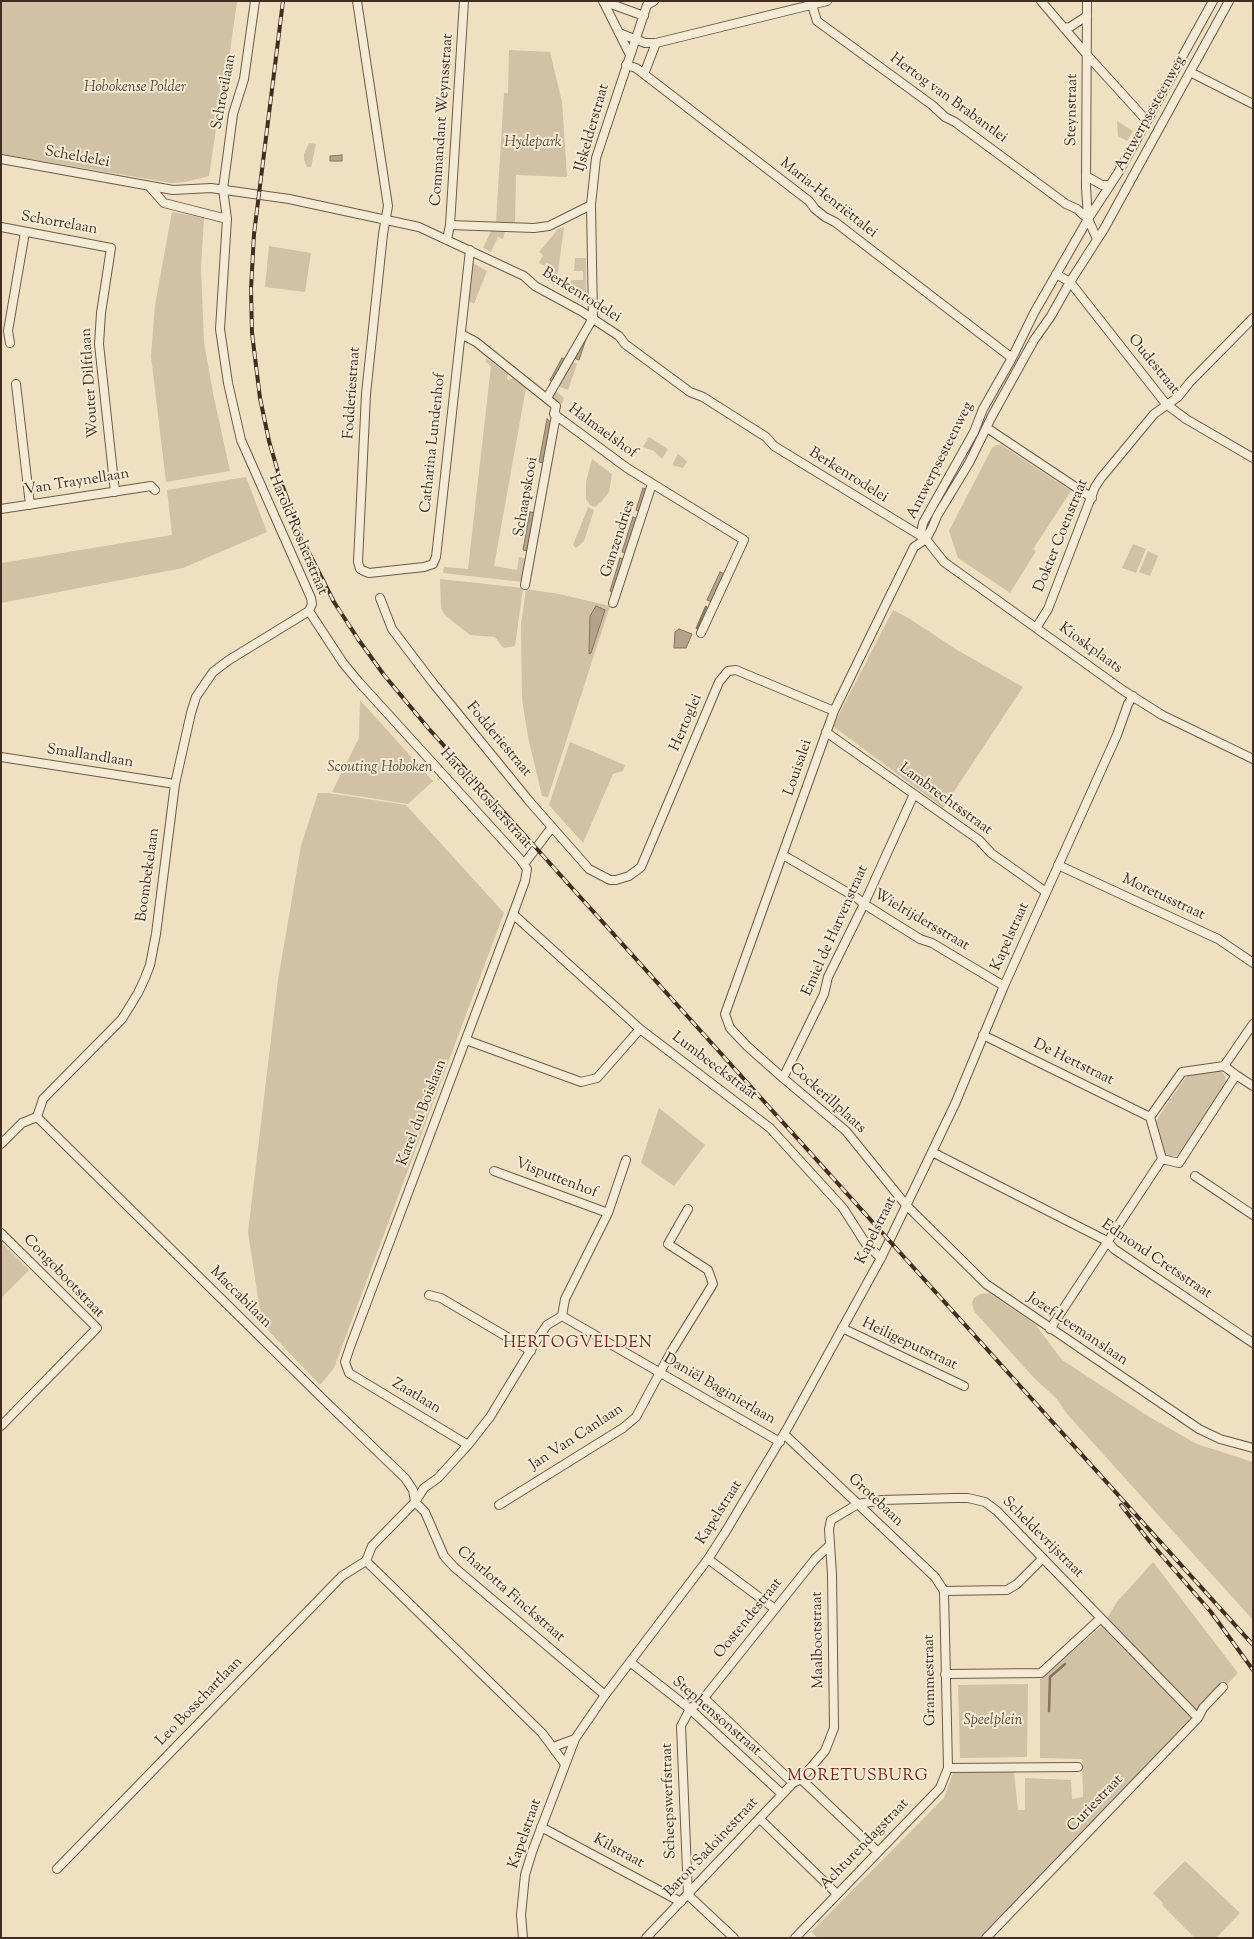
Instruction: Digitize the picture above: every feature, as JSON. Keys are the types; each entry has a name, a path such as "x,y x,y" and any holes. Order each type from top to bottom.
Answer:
{"street":[{"name":"Schroeilaan","path":"223,189 233,114 244,79 254,1"},
{"name":"Fodderiestraat","path":"357,1 388,206 383,234 366,394 358,562 360,569"},
{"name":"Commandant Weynsstraat","path":"447,240 450,224 464,1"},
{"path":"603,1 644,16"},
{"path":"603,1 630,56"},
{"name":"IJskelderstraat","path":"593,318 591,205 596,158 647,5 654,1"},
{"path":"619,34 645,43 656,43 827,1"},
{"path":"1041,1 1147,121"},
{"name":"Steynstraat","path":"1087,1 1088,56 1086,199 1088,219"},
{"name":"Antwerpsesteenweg","path":"1213,1 1118,173 1088,219 1056,274 1012,358 983,409 974,432 923,523 921,533 926,539 1034,340 1051,316 1097,239 1228,1"},
{"name":"Hertog van Brabantlei","path":"812,5 817,20 932,105 945,117 955,122 1066,204 1077,209 1088,219"},
{"path":"1064,28 1070,28 1087,16"},
{"path":"644,74 656,43"},
{"name":"Maria-Henriëttalei","path":"626,65 636,68 644,74 809,201 815,209 825,217 835,222 1012,358"},
{"path":"1190,72 1253,104"},
{"name":"Scheldelei","path":"1,159 173,190 202,188 223,189"},
{"path":"1086,176 1102,185 1109,185"},
{"path":"149,186 164,202 227,219"},
{"name":"Harold Rosherstraat","path":"223,189 227,219 220,329 228,383 239,434 311,598 312,604 309,612 358,681 524,864"},
{"name":"Berkenrodelei","path":"223,189 289,199 419,227 524,276 535,286 593,318 619,336 625,344 690,392 703,397 766,437 774,446 926,539"},
{"path":"1077,209 1082,206 1086,199"},
{"path":"450,224 534,228 549,226 591,205"},
{"path":"1088,219 1097,239"},
{"name":"Schorrelaan","path":"1,227 111,248"},
{"path":"10,343 8,331 26,232"},
{"name":"Wouter Dilftlaan","path":"111,248 101,313 99,344 115,492"},
{"name":"Catharina Lundenhof","path":"360,569 368,573 424,567 433,564 435,560 470,250"},
{"path":"1056,274 1070,282"},
{"name":"Oudestraat","path":"1070,282 1166,404 1186,419 1253,458"},
{"path":"547,398 593,318"},
{"name":"Dokter Coenstraat","path":"1036,628 1048,609 1101,478 1154,414 1166,404 1178,398 1190,382 1253,318"},
{"name":"Halmaelshof","path":"461,334 476,342 547,398 556,406 554,414 627,468 744,540 701,633"},
{"path":"16,384 30,505"},
{"name":"Schaapskooi","path":"525,585 556,415"},
{"path":"987,428 1092,498"},
{"name":"Ganzendries","path":"613,603 652,484"},
{"name":"Van Traynellaan","path":"1,509 151,486 155,490"},
{"name":"Kioskplaats","path":"926,539 944,562 1133,696 1162,715 1253,759"},
{"name":"Louisalei","path":"725,1019 725,1014 834,711 914,547 926,539"},
{"name":"Fodderiestraat","path":"380,598 392,629 413,657 552,827 589,869 610,880 616,880"},
{"name":"Boombekelaan","path":"37,1117 43,1099 122,1019 138,993 150,965 156,934 175,784 196,697 213,672 229,660 309,612"},
{"name":"Hertoglei","path":"616,880 629,876 641,867 719,682 728,670 736,670 834,711"},
{"name":"Kapelstraat","path":"523,1938 521,1915 525,1875 575,1739 605,1695 708,1559 780,1442 881,1258 955,1104 1004,986 1117,735 1119,724 1133,696"},
{"name":"Lambrechtsstraat","path":"826,732 979,840 991,853 1046,892"},
{"name":"Smallandlaan","path":"1,757 175,784"},
{"name":"Emiel de Harvenstraat","path":"782,1078 824,994 828,977 864,904 914,794"},
{"path":"524,864 552,827"},
{"name":"Wielrijdersstraat","path":"783,855 857,898 864,904 920,938 932,943 1004,986"},
{"name":"Karel du Boislaan","path":"349,1373 345,1362 350,1347 513,914 527,875 527,869 524,864"},
{"name":"Moretusstraat","path":"1058,865 1218,938 1253,963"},
{"name":"Lumbeeckstraat","path":"513,914 640,1029 770,1128 843,1208 866,1244 881,1258"},
{"name":"Cockerillplaats","path":"725,1019 730,1028 746,1046 846,1131 906,1205"},
{"path":"1224,1066 1253,1024"},
{"path":"466,1040 581,1082 597,1078 640,1029"},
{"name":"De Hertstraat","path":"983,1035 1150,1117"},
{"path":"1050,1329 1162,1159 1150,1117 1182,1072 1224,1066 1253,1086"},
{"path":"1162,1159 1179,1163 1236,1075"},
{"path":"1,1144 22,1122 37,1117"},
{"name":"Maccabilaan","path":"37,1117 405,1478 414,1490 414,1502"},
{"name":"Edmond Cretsstraat","path":"932,1152 1107,1241 1114,1248 1253,1343"},
{"path":"565,1764 542,1733 366,1561 372,1546 414,1502 424,1488 438,1478 468,1445 490,1416 546,1326 562,1316 566,1299 608,1214 626,1160"},
{"name":"Visputtenhof","path":"494,1171 608,1214"},
{"path":"1195,1176 1253,1215"},
{"name":"Jozef Leemanslaan","path":"906,1205 986,1284 1050,1329 1199,1429 1220,1439 1253,1448"},
{"name":"Jan Van Canlaan","path":"499,1505 625,1426 636,1417 671,1352 713,1284 708,1270 668,1244 688,1210"},
{"name":"Congobootstraat","path":"1,1234 97,1328 1,1426"},
{"path":"429,1295 441,1298 531,1351"},
{"name":"Daniël Baginierlaan","path":"562,1316 780,1442"},
{"name":"Heiligeputstraat","path":"842,1328 964,1386"},
{"name":"Zaatlaan","path":"349,1373 468,1445"},
{"name":"Grotebaan","path":"784,1434 935,1577 944,1591"},
{"name":"Scheldevrijstraat","path":"858,1504 882,1500 955,1498 985,1502 997,1511 1198,1718"},
{"name":"Charlotta Finckstraat","path":"414,1502 425,1512 444,1556 454,1567 605,1695"},
{"name":"Maalbootstraat","path":"801,1779 826,1751 834,1728 832,1574 829,1529 831,1520 858,1504"},
{"name":"Oostendestraat","path":"690,1709 704,1698 815,1559 830,1545"},
{"path":"944,1591 1007,1590 1017,1584 1043,1558"},
{"path":"708,1559 775,1608"},
{"name":"Leo Bosschartlaan","path":"57,1869 342,1576 366,1561"},
{"name":"Grammestraat","path":"944,1591 944,1674 948,1768"},
{"path":"944,1674 1041,1673 1101,1618"},
{"name":"Stephensonstraat","path":"630,1662 690,1709 782,1794"},
{"name":"Curiestraat","path":"986,1938 1198,1718 1203,1708 1223,1687"},
{"name":"Stephensonstraat","path":"704,1698 793,1783"},
{"name":"Scheepswerfstraat","path":"688,1895 681,1726 690,1709"},
{"path":"553,1747 575,1739"},
{"path":"948,1768 1078,1767"},
{"name":"Achturendagstraat","path":"795,1938 940,1788 948,1768"},
{"path":"801,1779 878,1852"},
{"name":"Baron Sadoinestraat","path":"646,1938 782,1794 793,1783 801,1779"},
{"path":"760,1819 837,1894"},
{"name":"Kilstraat","path":"542,1827 681,1902"},
{"path":"688,1895 734,1938"}],"green space":[{"name":"Hobokense Polder","path":"1,1 237,1 224,95 218,116 209,176 185,182 171,183 1,154"},
{"name":"Hydepark","path":"509,50 550,52 562,102 567,177 516,175 515,222 496,222 504,93 508,93"},
{"path":"1117,121 1133,131 1127,141 1118,136"},
{"path":"309,143 316,144 311,167 307,167 304,160 304,154"},
{"path":"172,212 204,218 201,267 204,342 213,393 230,471 166,482 151,356 155,305"},
{"path":"564,227 556,286 542,277 547,267 539,263 543,255 539,252 558,229"},
{"path":"491,231 505,232 503,239 498,237 491,252 483,248"},
{"path":"269,246 311,253 305,292 265,287"},
{"path":"575,258 586,258 586,299 582,301 568,292 571,280 583,280 583,271 574,271"},
{"path":"473,263 487,271 474,304 468,300"},
{"path":"486,358 508,374 507,379 509,380 513,378 526,388 494,566 517,570 519,557 527,559 523,582 443,573 444,567 468,569 491,366 486,362"},
{"path":"572,361 577,364 568,390 558,386"},
{"path":"556,391 564,398 562,404 552,397"},
{"path":"649,437 668,449 662,459 654,451 643,447"},
{"path":"996,445 1001,445 1071,491 1033,549 1036,551 1010,593 958,558 949,531 992,448"},
{"path":"678,454 687,461 683,468 672,465"},
{"path":"592,459 612,474 609,492 595,507 590,505 586,499 586,482"},
{"path":"246,477 267,532 183,568 1,603 1,563 172,535 167,490"},
{"path":"588,507 594,510 584,541 576,548 573,545"},
{"path":"1133,544 1146,549 1136,573 1122,568"},
{"path":"1148,551 1158,556 1150,576 1139,572"},
{"path":"440,579 523,588 515,646 503,648 495,637 470,635 445,615 441,608"},
{"path":"526,589 559,594 610,606 548,797 542,796 528,737 522,699 521,625"},
{"path":"893,610 910,619 957,650 1023,687 943,808 833,726"},
{"name":"Scouting Hoboken","path":"360,700 433,781 408,804 332,792 359,738"},
{"path":"570,742 625,765 623,771 613,774 583,843 549,805"},
{"path":"318,793 328,793 406,805 504,913 334,1368 320,1385 262,1324 248,1232 278,980 301,846"},
{"path":"1215,1069 1221,1071 1225,1076 1226,1082 1223,1089 1181,1152 1176,1156 1169,1156 1164,1152 1156,1129 1156,1121 1184,1079 1190,1073"},
{"path":"659,1108 705,1145 674,1186 641,1163"},
{"path":"1,1242 29,1270 1,1298"},
{"path":"989,1293 1035,1324 1062,1360 1151,1418 1197,1444 1253,1462 1253,1620 1068,1415 1056,1398 1034,1378 974,1311 972,1303 974,1298 980,1294"},
{"path":"1153,1562 1238,1673 981,1938 818,1938 811,1932 944,1798 953,1773 1014,1772 1018,1810 1025,1810 1025,1778 1071,1780 1072,1799 1083,1797 1082,1759 1040,1758 1040,1679 1103,1625 1117,1602"},
{"name":"Speelplein","path":"1028,1684 1027,1757 960,1758 958,1685"},
{"path":"1185,1861 1240,1913 1216,1938 1195,1938 1162,1905 1163,1903 1153,1893"}],"shaded area":[{"path":"342,155 342,161 330,161 330,156"},
{"path":"585,339 579,360 574,358"},
{"path":"562,358 567,361 554,384 550,380"},
{"path":"547,419 552,423 545,463 539,462"},
{"path":"643,488 647,490 640,512 636,510"},
{"path":"530,512 536,513 529,551 523,550"},
{"path":"633,517 638,519 626,553 622,552"},
{"path":"620,558 624,559 614,592 610,591"},
{"path":"720,572 725,574 712,602 707,600"},
{"path":"596,606 605,610 591,653 589,654 590,616"},
{"path":"679,629 692,634 686,648 674,648 675,632"}],"waterway":[{"path":"697,628 706,607"},
{"path":"1049,1711 1050,1677 1065,1664"}],"railway":[{"path":"283,1 254,234 251,289 252,333 260,398 269,441 281,482 304,543 334,602 384,675 429,729 1253,1645"},
{"path":"1121,1505 1150,1542 1211,1612 1253,1670"}],"district":[{"name":"HERTOGVELDEN","path":"578,1344"},
{"name":"MORETUSBURG","path":"858,1777"}]}
